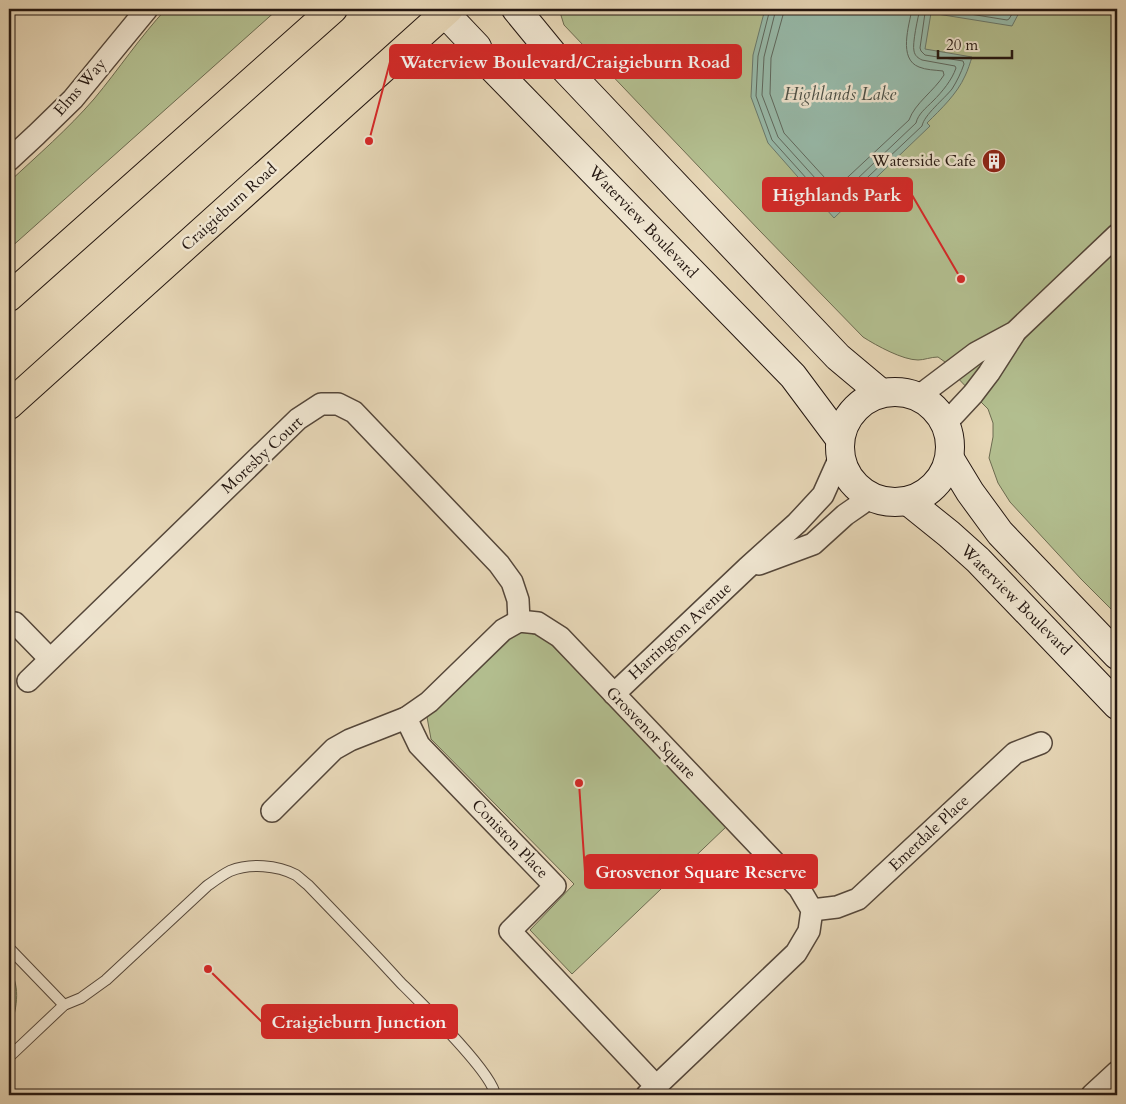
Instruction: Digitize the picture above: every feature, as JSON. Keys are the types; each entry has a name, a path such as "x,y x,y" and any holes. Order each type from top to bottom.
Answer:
{"main road":[{"path":"9,297 333,9"},
{"name":"Craigieburn Road","path":"9,405 445,10"}],"street":[{"name":"Elms Way","path":"9,160 73,99 147,9"},
{"path":"516,9 566,70 838,358 881,393"},
{"name":"Waterview Boulevard","path":"445,10 477,47 480,55 793,376 840,448"},
{"path":"946,423 984,380 1015,332 1117,235"},
{"path":"919,396 976,354 1015,332"},
{"path":"900,391 919,396 935,407 946,423 951,441 950,459 944,474 935,486 923,495 908,501 896,503 883,502 871,498 856,487 846,473 840,448 845,424 854,410 866,400 881,393 900,391"},
{"name":"Moresby Court","path":"28,681 298,419 321,404 338,404 354,412 499,564 512,582 518,600 519,621"},
{"name":"Harrington Avenue","path":"614,694 797,523 823,495 840,448"},
{"name":"Waterview Boulevard","path":"950,459 970,492 1000,533 1117,655"},
{"name":"Harrington Avenue","path":"747,568 813,544 845,515 871,498"},
{"name":"Waterview Boulevard","path":"908,501 978,560 1117,705"},
{"path":"272,811 334,749 350,740 406,718 429,702 503,630 519,621"},
{"name":"Grosvenor Square","path":"519,621 538,623 560,637 799,888 812,910"},
{"path":"15,623 50,659"},
{"name":"Coniston Place","path":"406,718 419,745 555,886 510,931 651,1091"},
{"name":"Emerdale Place","path":"812,910 837,907 858,899 1015,752 1041,743"},
{"path":"651,1091 796,953 809,931 812,910"},
{"path":"1092,1095 1117,1072"}],"lane":[{"path":"9,1057 64,1005 85,995 106,980 207,886 230,871 247,866 265,866 296,875 308,885 462,1046 490,1082 494,1095"},
{"path":"9,948 64,1005"}],"shaded area":[{"path":"166,9 278,9 9,249 9,182 53,142 84,110"},
{"path":"559,9 1117,9 1117,615 1010,502 998,483 989,458 993,437 993,423 988,409 952,372 945,362 938,357 918,360 905,358 863,337 564,25"},
{"path":"519,630 544,637 727,826 572,974 530,930 574,884 431,739 427,717"},
{"path":"9,969 17,992 16,1008 9,1032"}],"water":[{"name":"Highlands Lake","path":"765,9 1021,9 1012,26 931,13 925,49 972,57 962,83 943,107 927,123 930,126 834,218 768,143 751,97 753,55"}],"place":[{"name":"Waterview Boulevard/Craigieburn Road","path":"369,141"},
{"name":"Waterside Cafe","path":"994,161"},
{"name":"Highlands Park","path":"961,279"},
{"name":"Grosvenor Square Reserve","path":"579,783"},
{"name":"Craigieburn Junction","path":"208,969"}]}
